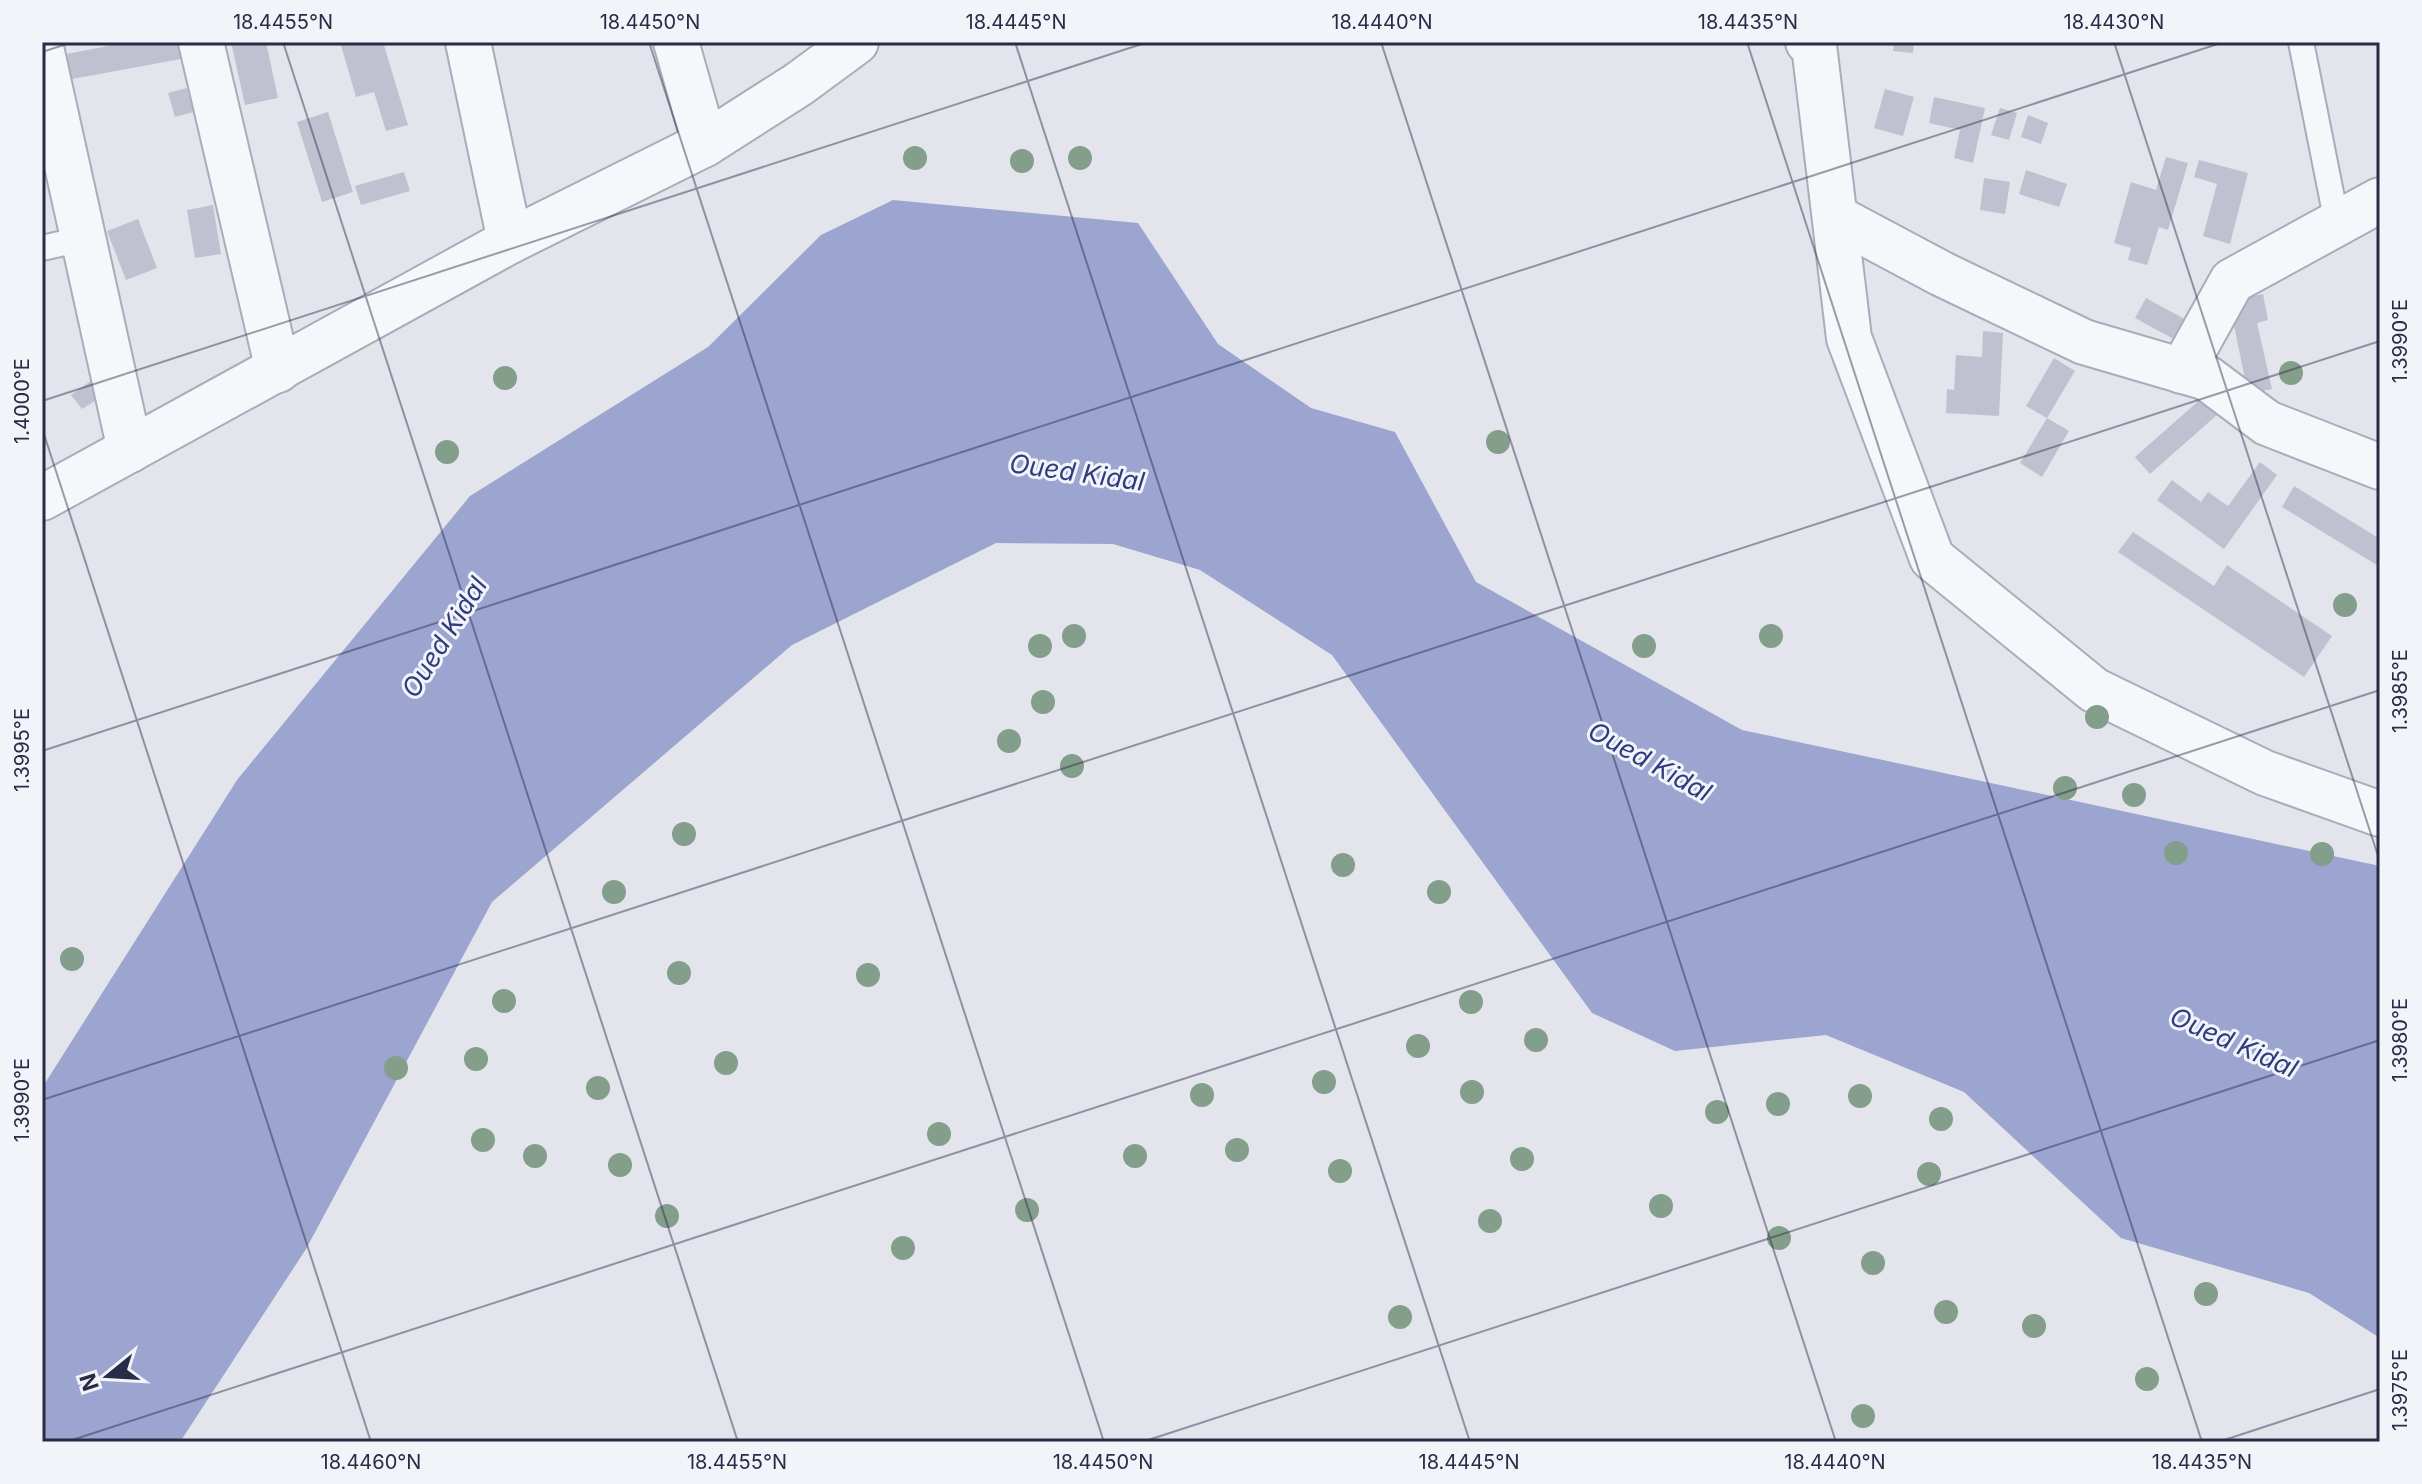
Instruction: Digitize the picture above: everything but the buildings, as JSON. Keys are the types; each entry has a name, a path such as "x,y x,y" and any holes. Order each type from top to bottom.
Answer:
{"street":[{"path":"201,42 278,370"},
{"path":"468,42 510,241"},
{"path":"676,42 705,144"},
{"path":"42,498 510,241 705,144 799,84 856,42"},
{"path":"1812,43 1849,338 1932,558 2094,690 2265,773 2380,814"},
{"path":"45,75 62,243 130,450"},
{"path":"2182,371 2232,281 2380,200"},
{"path":"1835,217 1942,274 2084,342 2207,378 2267,423 2380,467"}],"lane":[{"path":"2301,42 2337,223"}],"water":[{"name":"Oued Kidal","path":"893,200 1138,223 1218,344 1311,408 1395,432 1476,582 1742,730 2380,866 2380,1338 2309,1293 2121,1238 1964,1092 1826,1035 1675,1051 1592,1013 1332,655 1200,570 1113,544 996,543 792,645 492,902 306,1249 180,1442 42,1442 42,1088 237,780 470,496 708,347 821,235"}]}
